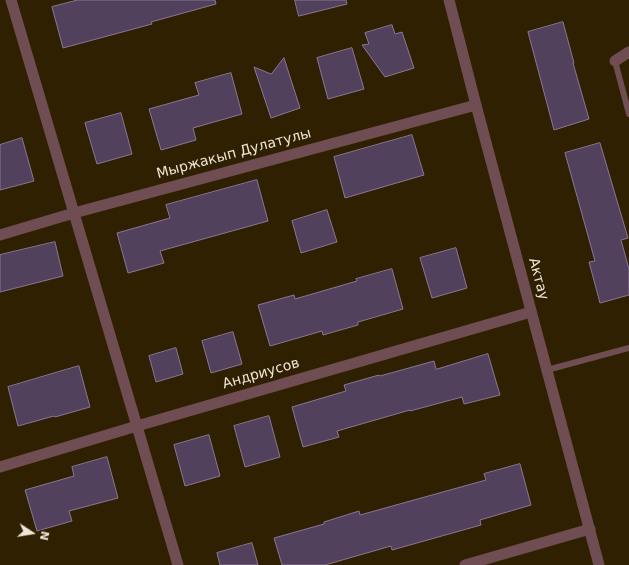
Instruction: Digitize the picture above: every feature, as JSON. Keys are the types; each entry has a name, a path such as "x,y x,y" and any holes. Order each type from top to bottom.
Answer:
{"street":[{"path":"11,0 178,565"},
{"name":"Актау","path":"449,0 599,565"},
{"path":"615,61 629,52"},
{"name":"Мыржакып Дулатулы","path":"0,235 74,213 476,104"},
{"name":"Андриусов","path":"0,467 531,312"},
{"path":"465,565 590,529"}],"lane":[{"path":"615,61 629,114"},
{"path":"547,370 629,348"}],"building":[{"path":"78,0 215,0 216,4 151,22 152,24 63,48 52,7"},
{"path":"295,0 346,0 347,4 299,16"},
{"path":"563,22 589,119 554,130 528,32"},
{"path":"392,25 395,34 402,32 414,68 385,77 362,45 369,44 365,33"},
{"path":"352,48 364,89 328,99 317,58"},
{"path":"284,58 300,108 271,118 254,67 271,74"},
{"path":"231,73 242,114 193,128 196,140 161,150 149,109 199,95 195,83"},
{"path":"121,113 132,154 97,164 85,123"},
{"path":"412,135 424,175 345,198 334,157"},
{"path":"22,138 34,181 0,190 0,145"},
{"path":"600,143 628,238 621,240 629,269 629,295 600,303 589,262 595,261 565,153"},
{"path":"257,180 268,221 160,251 164,263 128,273 117,233 170,218 166,205"},
{"path":"327,210 337,242 301,253 292,221"},
{"path":"55,242 63,276 0,292 0,255"},
{"path":"456,248 467,288 432,298 420,258"},
{"path":"392,269 403,309 358,322 358,325 323,335 322,331 270,346 258,305 294,295 295,299"},
{"path":"233,332 242,364 211,373 202,341"},
{"path":"176,348 183,374 156,382 149,356"},
{"path":"488,354 500,395 464,404 462,397 410,410 337,431 339,437 303,447 292,407 346,391 344,385 379,375 380,376 434,361 436,369"},
{"path":"79,366 90,407 18,426 8,387"},
{"path":"269,416 280,457 245,467 234,426"},
{"path":"209,435 220,476 185,486 174,445"},
{"path":"107,457 118,498 69,511 72,521 37,531 25,490 74,476 72,467"},
{"path":"520,464 531,505 480,520 481,525 392,550 391,546 325,565 282,565 274,538 324,524 324,522 359,511 360,515 486,480 484,474"},
{"path":"252,543 258,565 220,565 217,553"}]}
